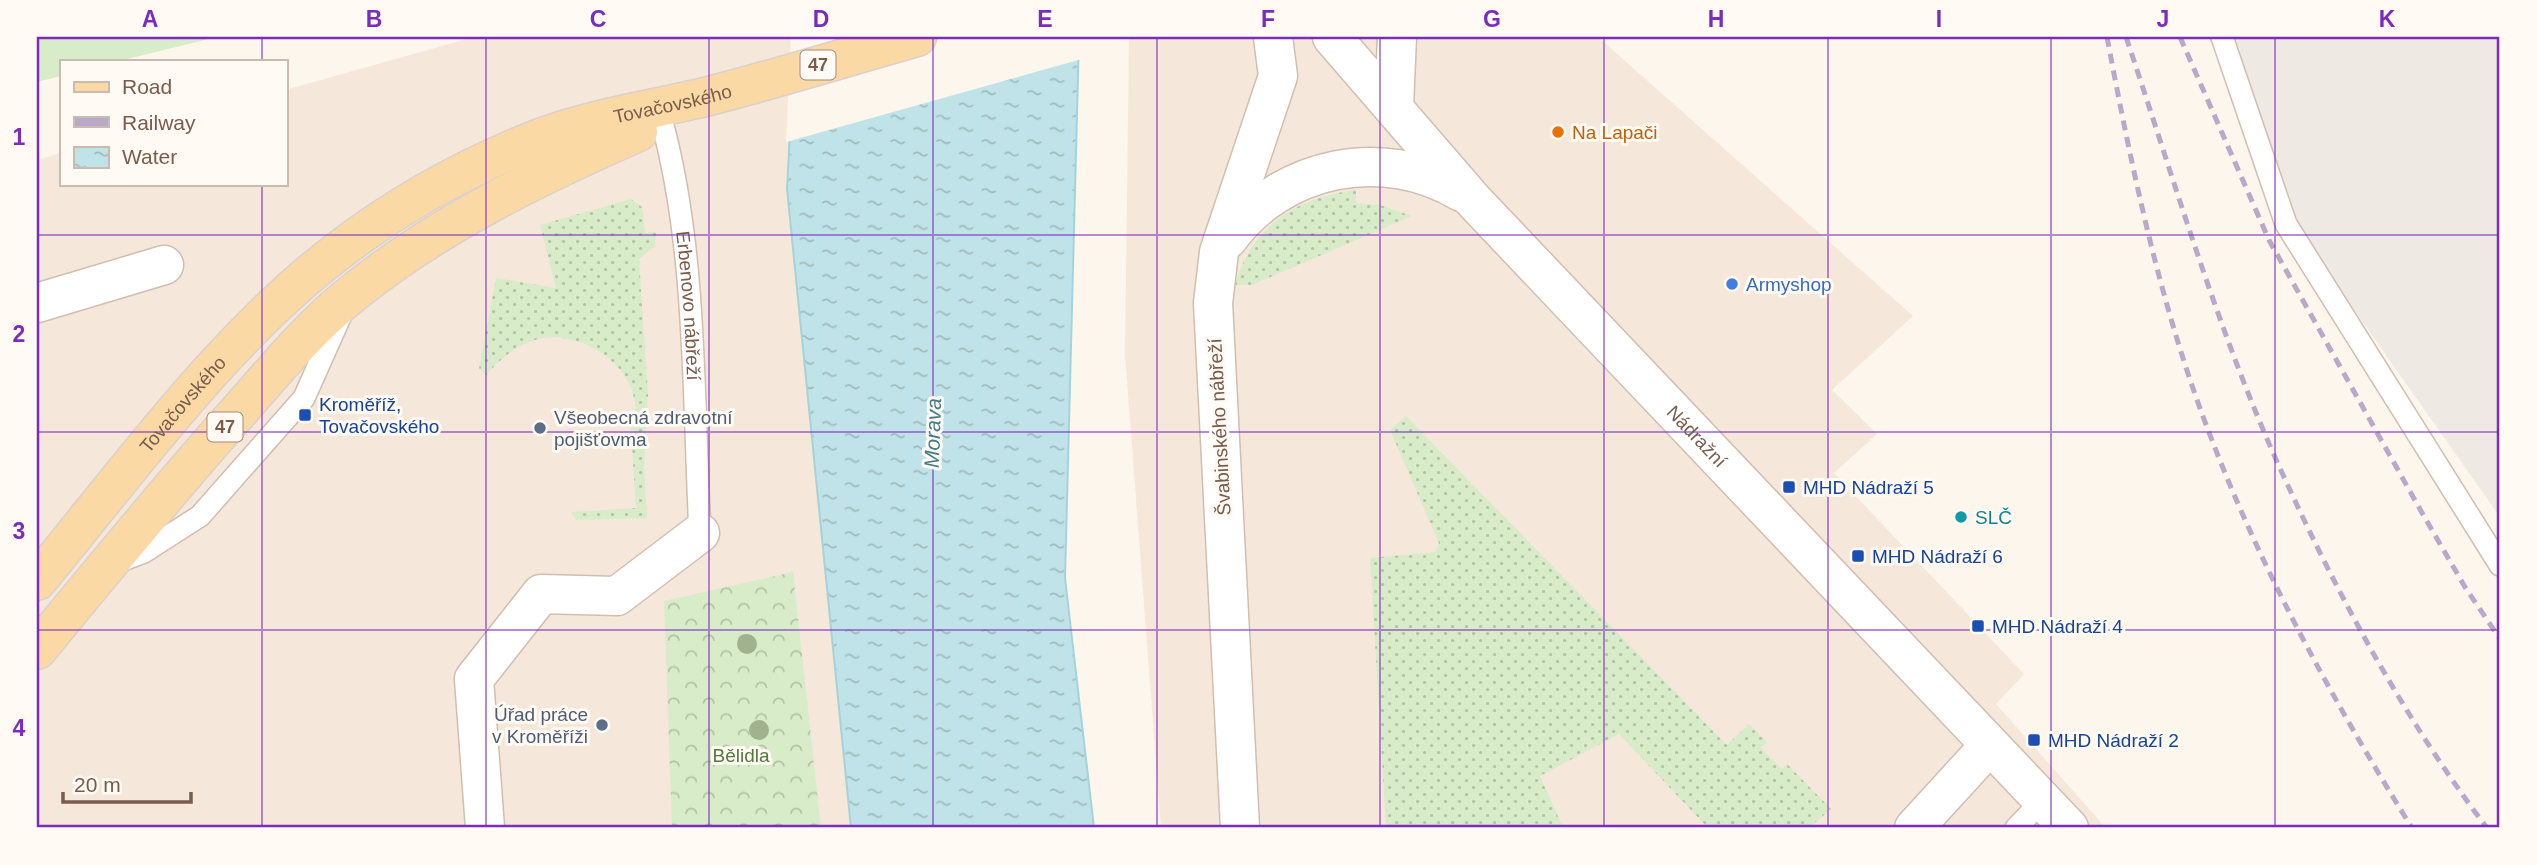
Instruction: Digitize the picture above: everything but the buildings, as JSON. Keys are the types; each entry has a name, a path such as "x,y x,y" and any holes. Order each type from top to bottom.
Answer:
{"main road":[{"name":"47","path":"719,93 917,37"},
{"name":"Tovačovského","path":"37,650 290,353 350,295 411,250 501,197 557,167 663,122 719,93"},
{"name":"Tovačovského","path":"37,581 221,362 284,299 336,253 390,215 447,181 533,142 719,93"}],"street":[{"name":"Švabinského nábřeží","path":"1240,828 1213,303 1219,252 1278,76 1273,37"},
{"name":"Nádražní","path":"1332,37 1472,199 2069,828"},
{"path":"1394,106 1397,37"},
{"path":"1219,252 1238,226 1262,203 1290,185 1320,173 1352,166 1394,168 1445,182 1472,199"},
{"path":"37,303 164,265"},
{"path":"485,828 474,679 541,594 617,596 700,533"},
{"path":"1914,828 1990,745"}],"lane":[{"path":"2222,37 2286,225 2500,565"},
{"name":"Erbenovo nábřeží","path":"663,122 674,163 686,252 700,533"},
{"path":"2016,828 2043,800"}],"shaded area":[{"path":"474,37 795,37 787,189 851,828 37,828 37,160 60,153 60,186 287,186 287,89"},
{"path":"1129,37 1598,37 1913,316 1832,390 1877,434 1834,473 2024,674 1996,704 2106,828 1161,828 1125,355"},
{"path":"2212,37 2500,37 2500,517 2300,233"}],"green space":[{"path":"37,37 217,37 123,60 60,60 60,76 37,82"},
{"path":"1356,190 1356,203 1380,205 1412,216 1252,285 1235,285 1252,247 1279,218 1314,200"},
{"path":"631,199 642,207 645,233 656,232 655,246 639,259 648,394 644,467 647,518 576,520 571,512 636,508 630,415 636,414 632,390 624,374 602,353 588,345 559,338 544,338 517,348 486,375 479,368 496,278 556,288 540,225"},
{"path":"1406,416 1727,745 1749,724 1767,742 1761,748 1782,769 1787,764 1831,809 1809,828 1708,828 1619,734 1540,776 1563,828 1386,828 1370,558 1436,552 1439,543 1390,430"},
{"name":"Bělidla","path":"793,572 821,828 672,828 664,601"}],"water":[{"name":"Morava","path":"795,37 1079,37 1065,578 1094,828 851,828 787,189"}],"pier":[{"path":"791,37 1083,37 1082,59 786,142"}],"railway":[{"path":"2107,37 2134,174 2156,264 2181,353 2217,454 2292,618 2350,724 2412,828"},
{"path":"2126,37 2216,307 2279,466 2373,653 2427,742 2487,828"},
{"path":"2180,37 2269,240 2421,511 2465,587 2500,639"}],"place":[{"name":"Na Lapači","path":"1558,132"},
{"name":"Armyshop","path":"1732,284"},
{"name":"Kroměříž, Tovačovského","path":"305,415"},
{"name":"Všeobecná zdravotní pojišťovma","path":"540,428"},
{"name":"MHD Nádraží 5","path":"1789,487"},
{"name":"SLČ","path":"1961,517"},
{"name":"MHD Nádraží 6","path":"1858,556"},
{"name":"MHD Nádraží 4","path":"1978,626"},
{"name":"Úřad práce v Kroměříži","path":"602,725"},
{"name":"MHD Nádraží 2","path":"2034,740"}]}
